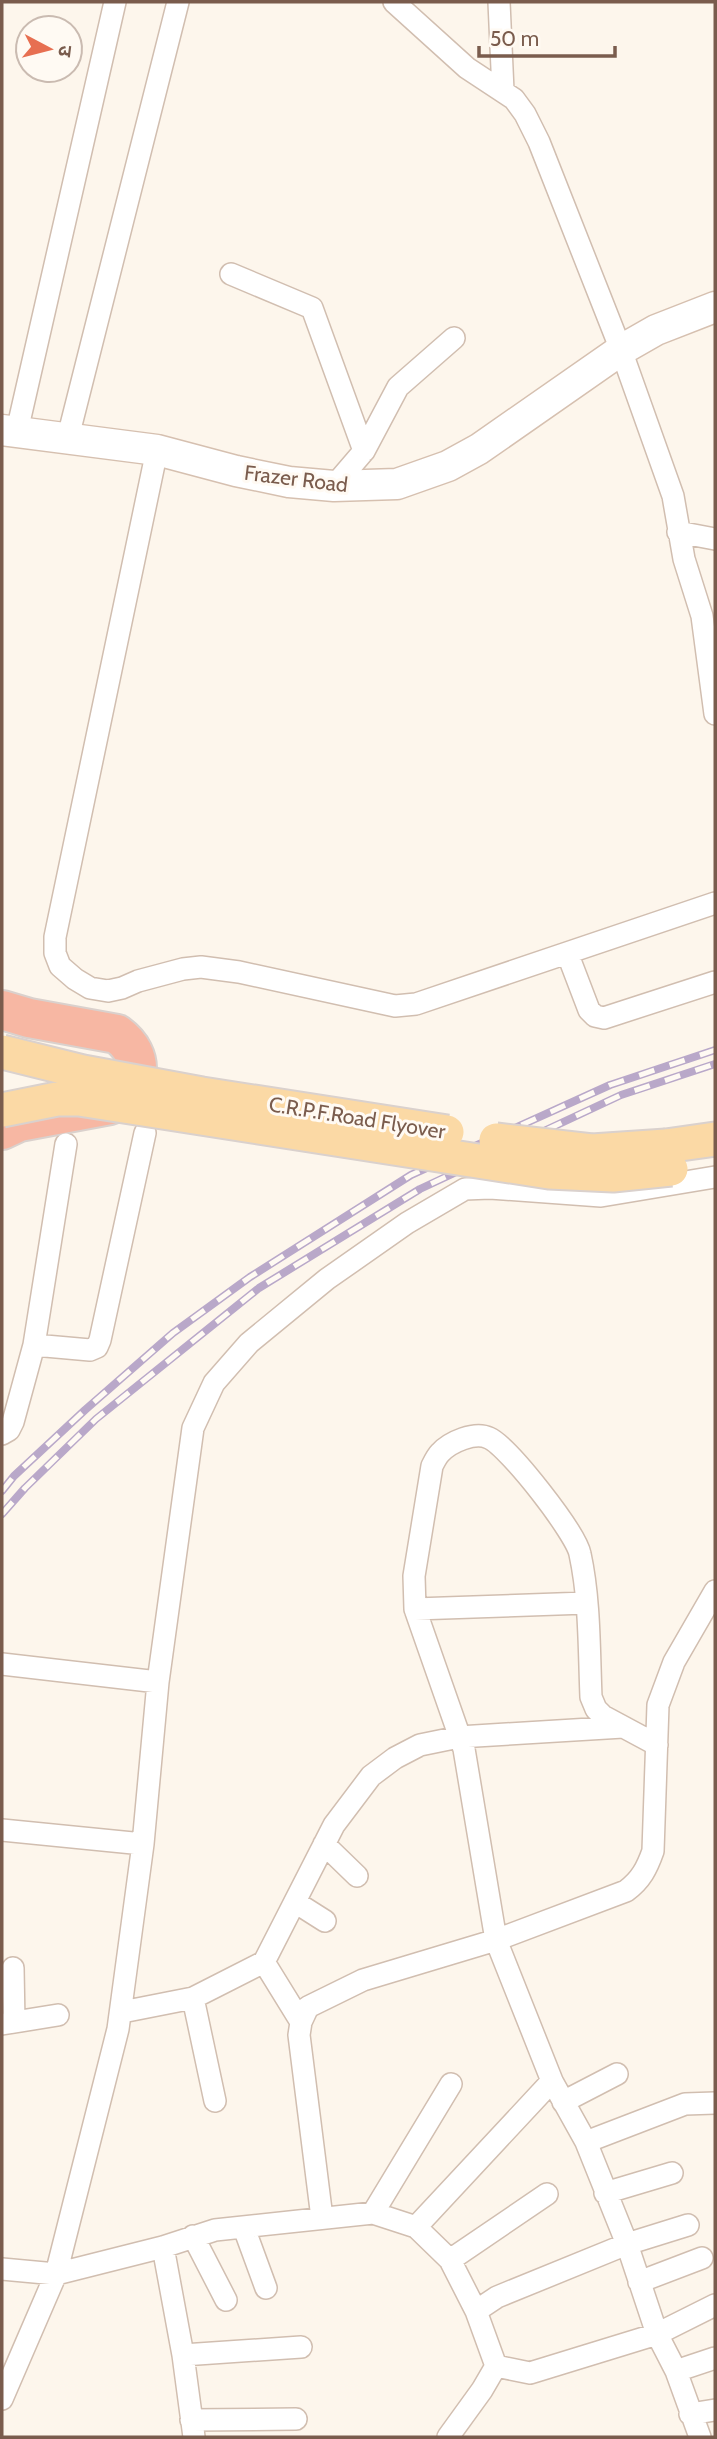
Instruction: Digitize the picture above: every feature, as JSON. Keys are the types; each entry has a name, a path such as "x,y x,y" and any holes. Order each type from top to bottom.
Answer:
{"highway":[{"path":"2,1010 29,1018 117,1034 129,1043 136,1056 131,1090 123,1098 110,1105 19,1122 2,1130"}],"main road":[{"name":"C.R.P.F.Road Flyover","path":"2,1052 83,1072 202,1094 542,1147 592,1151 666,1146 715,1139"},
{"name":"C.R.P.F.Road Flyover","path":"2,1110 57,1099 79,1100 549,1172 613,1175 715,1162"}],"street":[{"path":"10,430 115,2"},
{"path":"81,439 178,2"},
{"path":"394,2 467,68 514,99 539,142 621,350 673,496 684,559 702,615 715,714"},
{"path":"499,2 503,90"},
{"path":"232,274 312,309 364,451"},
{"name":"Frazer Road","path":"10,430 157,450 289,482 334,486 397,484 448,466 479,449 621,350 656,330 715,307"},
{"path":"334,486 364,451 398,387 454,338"},
{"path":"157,450 55,937 55,953 60,966 75,979 90,988 108,991 183,969 201,967 333,991 395,1006 416,1004 568,955 715,903"},
{"path":"678,532 715,539"},
{"path":"568,955 583,999 595,1017 612,1016 715,982"},
{"path":"34,1345 90,1350 97,1347 145,1133"},
{"path":"2,1434 9,1430 13,1422 34,1345 66,1144"},
{"path":"3,2392 56,2274 122,2012 143,1844 158,1682 193,1428 214,1383 249,1343 327,1279 407,1223 465,1189 489,1188 601,1196 715,1177"},
{"path":"657,1745 603,1716 596,1709 591,1697 586,1603 580,1552 575,1539 500,1445 487,1437 476,1435 450,1445 440,1453 432,1466 414,1576 415,1609 464,1749 496,1940 552,2081 586,2142 627,2244 657,2334 676,2371 700,2437"},
{"path":"321,2218 299,2035 308,2007 363,1980 496,1940 626,1891 639,1882 653,1851 659,1705 663,1687 674,1662 715,1591"},
{"path":"415,1609 586,1603"},
{"path":"2,1664 158,1682"},
{"path":"122,2012 193,1998 264,1962 334,1825 371,1776 395,1758 419,1745 459,1737 623,1727"},
{"path":"2,1830 143,1844"},
{"path":"324,1844 357,1876"},
{"path":"295,1902 325,1921"},
{"path":"264,1962 301,2022"},
{"path":"13,1968 8,2023 58,2015"},
{"path":"193,1998 215,2101"},
{"path":"563,2102 617,2074"},
{"path":"416,2227 552,2081"},
{"path":"373,2213 451,2084"},
{"path":"586,2142 685,2104 715,2103"},
{"path":"605,2193 672,2173"},
{"path":"450,2260 547,2194"},
{"path":"2,2269 56,2274 163,2247 215,2230 373,2213 416,2227 450,2260 476,2311 496,2366"},
{"path":"476,2311 497,2297 627,2244 688,2224"},
{"path":"244,2228 266,2288"},
{"path":"193,2236 226,2300"},
{"path":"163,2247 183,2355 192,2428 296,2419"},
{"path":"639,2282 702,2258"},
{"path":"496,2366 530,2373 657,2334 715,2305"},
{"path":"183,2355 301,2347"},
{"path":"676,2371 715,2358"},
{"path":"448,2437 496,2366"},
{"path":"690,2414 715,2410"}],"railway":[{"path":"2,1491 14,1476 85,1410 173,1333 250,1277 411,1175 610,1085 715,1050"},
{"path":"2,1514 96,1419 259,1288 420,1189 621,1095 715,1064"}]}
